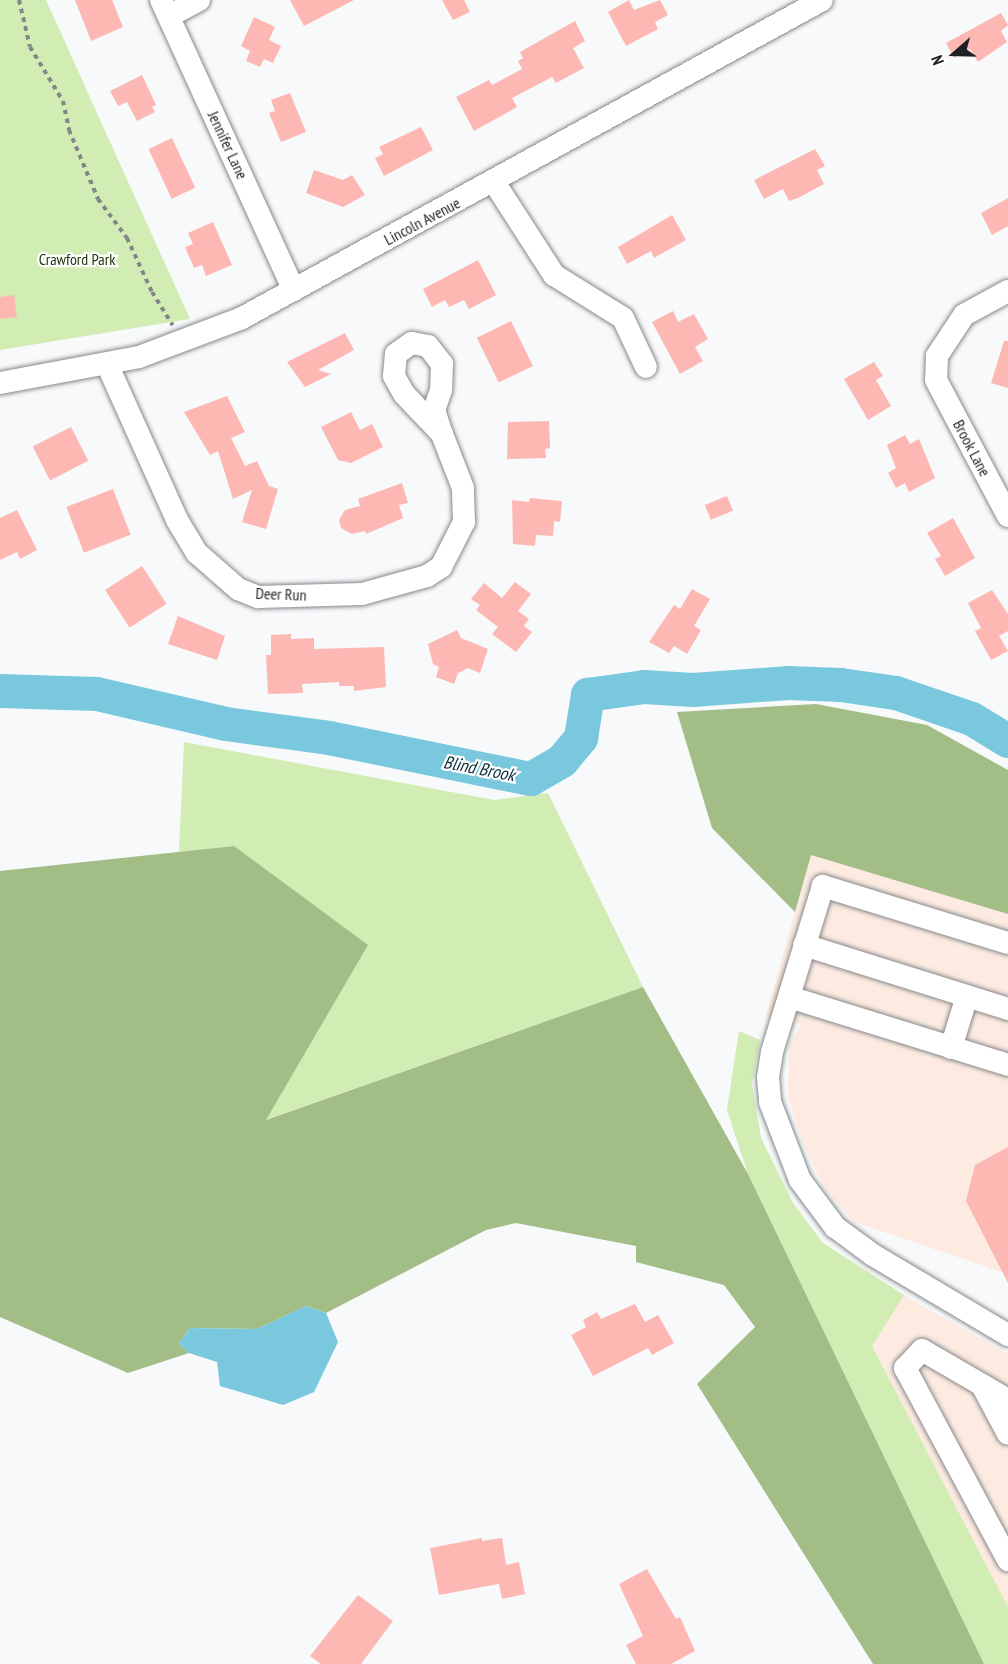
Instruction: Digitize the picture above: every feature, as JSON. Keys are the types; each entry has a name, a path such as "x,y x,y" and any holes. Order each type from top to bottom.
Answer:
{"street":[{"path":"165,8 199,0"},
{"name":"Lincoln Avenue","path":"0,383 107,364 199,336 294,290 822,0"},
{"name":"Jennifer Lane","path":"165,8 294,290"},
{"path":"494,182 554,274 623,318 646,367"},
{"name":"Brook Lane","path":"1008,291 964,315 938,356 936,380 1008,516"},
{"name":"Deer Run","path":"107,364 177,520 197,553 231,584 258,597 362,594 417,580 441,567 464,522 463,488 442,434"},
{"path":"1008,943 823,885 789,997 768,1077 771,1102 787,1148 811,1199 835,1227 873,1255 1008,1335"},
{"path":"804,945 1008,1009"},
{"path":"951,1048 967,996"},
{"path":"789,997 1008,1065"},
{"path":"1008,1400 922,1350 905,1368 1008,1560"},
{"path":"982,1385 1008,1434"}],"path":[{"path":"19,0 30,47 63,101 69,130 98,199 127,238 152,292 175,328"}],"shaded area":[{"path":"811,854 1008,914 1008,1274 854,1222 825,1189 803,1144 788,1097 789,1044 802,1024 766,1016"},
{"path":"739,1031 760,1040 752,1083 761,1139 793,1203 823,1243 895,1290 1008,1354 1008,1664 748,1174 727,1110"}],"green space":[{"name":"Crawford Park","path":"0,0 46,0 190,319 0,350"},
{"path":"816,704 927,725 1008,770 1008,914 811,855 795,912 712,828 677,712"},
{"path":"184,742 494,800 548,793 643,987 265,1120 234,846 179,852"},
{"path":"234,846 368,945 266,1120 643,987 748,1174 984,1664 873,1664 697,1384 755,1327 724,1285 636,1262 636,1246 516,1223 486,1230 326,1313 306,1306 257,1329 190,1328 179,1343 189,1353 128,1373 0,1317 0,871"},
{"path":"739,1031 760,1040 752,1083 761,1138 793,1203 823,1243 904,1295 872,1346 1008,1607 1008,1664 984,1664 748,1174 727,1110"}],"water":[{"path":"306,1306 326,1313 338,1342 314,1392 283,1405 220,1386 217,1362 189,1353 179,1343 190,1328 257,1329"}],"building":[{"path":"75,0 112,0 123,27 91,41"},
{"path":"290,0 354,0 304,26"},
{"path":"442,0 464,0 470,12 453,20"},
{"path":"629,0 634,10 660,0 668,15 655,22 658,29 626,46 608,12"},
{"path":"1001,13 1008,25 1001,31 1007,42 978,62 970,49 954,58 946,43"},
{"path":"254,17 275,27 269,40 281,46 273,63 264,59 260,67 246,61 250,51 241,46"},
{"path":"575,21 585,41 573,48 584,68 556,83 552,77 512,98 517,107 474,131 456,97 489,80 492,85 522,69 518,61 523,58 520,52"},
{"path":"142,75 156,105 152,107 155,112 137,121 127,102 118,106 110,91"},
{"path":"290,93 306,132 281,142 269,113 275,111 271,100"},
{"path":"421,127 433,150 384,176 375,158 383,154 379,147"},
{"path":"172,138 195,188 172,199 148,149"},
{"path":"815,149 825,166 817,170 824,184 789,201 783,189 764,199 754,180"},
{"path":"314,170 343,180 352,175 365,195 343,207 306,193"},
{"path":"1008,198 1008,226 992,235 981,213"},
{"path":"672,215 686,240 654,258 651,251 627,264 618,247"},
{"path":"213,222 232,265 206,276 202,265 194,268 185,247 193,244 188,233"},
{"path":"478,260 496,295 469,309 464,300 449,307 445,300 432,307 423,289"},
{"path":"14,295 17,317 0,319 0,297"},
{"path":"673,311 678,322 694,314 708,339 695,347 703,361 680,374 652,322"},
{"path":"511,321 533,366 499,383 477,338"},
{"path":"345,333 354,350 318,370 331,374 305,387 287,362"},
{"path":"1004,341 1008,341 1008,388 991,383"},
{"path":"874,362 883,376 876,380 891,406 868,420 844,379"},
{"path":"227,396 245,432 231,438 245,466 257,461 269,486 278,489 266,529 242,522 252,490 233,499 218,451 210,455 184,412"},
{"path":"351,412 360,430 372,424 383,447 351,463 338,460 321,427"},
{"path":"549,421 550,448 545,449 546,458 507,459 508,422"},
{"path":"71,427 88,461 50,480 33,447"},
{"path":"905,435 910,444 919,439 935,478 909,492 905,483 896,488 888,473 896,468 887,445"},
{"path":"402,483 408,503 399,505 403,518 366,534 365,531 352,534 341,528 339,520 345,510 360,506 358,499"},
{"path":"113,489 131,535 84,553 66,507"},
{"path":"727,496 733,511 711,520 705,505"},
{"path":"530,498 562,501 560,522 554,521 553,536 536,535 535,546 513,544 512,500 529,502"},
{"path":"17,510 37,550 20,559 17,552 0,560 0,518"},
{"path":"953,518 975,558 945,576 935,559 941,556 927,533"},
{"path":"142,566 167,604 130,628 105,590"},
{"path":"515,582 531,594 518,611 529,619 524,626 532,632 516,652 492,634 498,627 476,610 480,605 471,599 484,583 502,598"},
{"path":"692,589 710,599 694,626 701,630 687,654 674,646 669,653 649,642 674,605 680,609"},
{"path":"992,590 1008,614 1008,631 999,636 1008,651 991,660 975,631 981,628 968,603"},
{"path":"178,616 225,636 217,660 168,644"},
{"path":"457,630 461,638 488,649 480,673 468,668 458,673 454,684 436,677 439,667 433,664 428,644"},
{"path":"291,634 291,639 314,638 314,649 384,647 386,687 354,691 354,686 339,686 339,682 302,684 303,693 268,694 266,655 271,655 271,635"},
{"path":"1008,1147 1008,1283 966,1201 975,1165"},
{"path":"635,1304 645,1322 658,1315 674,1343 652,1355 648,1348 593,1376 571,1335 586,1327 583,1320 597,1312 601,1319"},
{"path":"482,1538 482,1541 502,1538 506,1565 519,1562 525,1594 502,1599 499,1584 439,1595 430,1548"},
{"path":"647,1569 676,1619 680,1617 695,1651 671,1664 636,1664 626,1645 643,1636 619,1584"},
{"path":"358,1595 393,1621 361,1664 321,1664 310,1656"}],"waterway":[{"name":"Blind Brook","path":"0,691 97,694 226,724 329,738 531,779 562,761 581,738 588,695 644,687 693,690 789,683 841,685 896,693 972,719 1008,741"}]}
